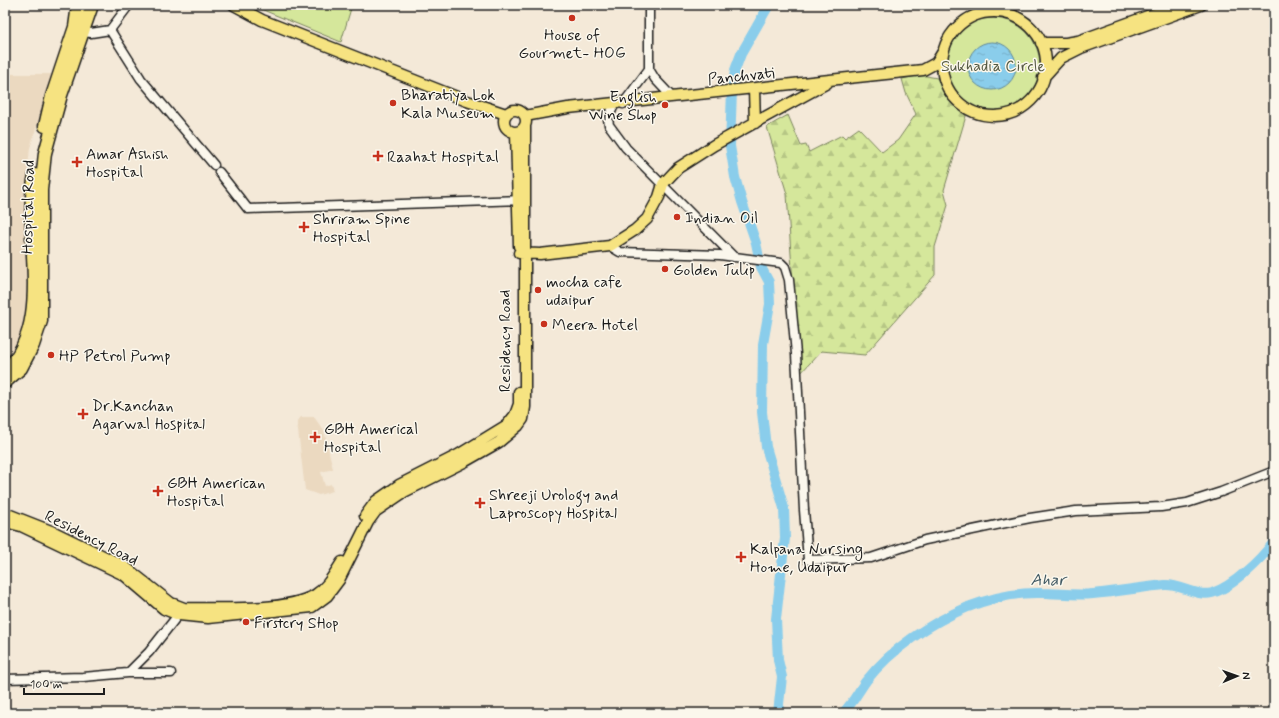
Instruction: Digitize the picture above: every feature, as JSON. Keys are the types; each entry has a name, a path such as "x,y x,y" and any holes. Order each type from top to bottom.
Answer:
{"highway":[{"path":"5,372 13,364 26,337 34,309 32,197 34,179 52,96 75,27 78,5"},
{"name":"Hospital Road","path":"5,382 21,368 33,345 41,322 41,190 44,152 71,65 92,5"}],"main road":[{"path":"234,5 262,20 468,101 506,114 516,109 526,116 520,129 509,130 505,125 506,114"},
{"path":"1041,43 1066,43 1078,41 1178,5"},
{"path":"923,70 936,74 954,97 969,109 986,115 999,115 1011,112 1029,101 1035,94 1043,78 1061,58 1081,48 1201,5"},
{"path":"947,87 942,69 944,50 951,34 960,24 972,17 997,8 1006,9 1023,21 1030,27 1041,43 1045,66 1043,78"},
{"name":"Panchvati","path":"526,116 562,109 923,70 936,63 944,50"},
{"path":"522,253 547,254 610,246 635,230 647,219 659,197 663,184 678,168 714,145 833,80"},
{"path":"753,89 753,124"},
{"name":"Residency Road","path":"5,513 53,537 124,566 182,611 278,605 297,602 315,595 328,584 342,561 361,521 376,501 400,485 458,455 506,425 515,414 519,404 522,253 520,129"},
{"path":"5,522 53,537"}],"street":[{"path":"83,32 91,33 110,30 129,5"},
{"path":"649,5 649,69 655,79 672,97"},
{"path":"110,30 141,79 217,168 248,208 521,200"},
{"path":"649,69 618,104 608,120 609,125 638,161 663,184 734,257"},
{"path":"610,246 620,252 720,255 781,263 786,267 789,280 796,354 808,560 859,560 871,558 925,540 986,526 1076,511 1161,507 1187,503 1221,492 1274,470"},
{"path":"128,673 149,652 182,611"},
{"path":"5,679 83,677 128,673 171,673"}],"shaded area":[{"path":"5,74 53,74 30,148 28,167 29,298 26,325 11,359 5,365"},
{"path":"301,417 314,417 324,431 333,469 321,472 325,486 331,484 333,491 319,495 305,490 297,422"}],"green space":[{"path":"251,5 352,5 341,42"},
{"name":"Sukhadia Circle","path":"993,18 1011,22 1026,32 1036,47 1040,65 1036,83 1026,98 1011,108 993,112 975,108 960,98 950,83 946,65 950,47 960,32 975,22"},
{"path":"921,75 937,78 953,102 966,116 944,190 948,205 935,247 935,275 865,355 821,351 799,375 787,194 767,127 788,115 801,146 806,145 809,152 842,135 845,138 859,128 882,152 898,140 916,114 906,93 902,79"}],"water":[{"path":"987,42 997,42 1009,49 1016,61 1016,71 1009,83 997,90 987,90 979,86 972,79 968,71 968,61 972,53 979,46"}],"waterway":[{"path":"769,5 741,54 735,70 732,90 730,146 735,177 742,202 756,243 761,267 769,282 770,304 763,344 762,412 766,447 784,508 785,538 776,619 778,660 782,677 778,713"},
{"name":"Ahar","path":"843,713 866,681 887,658 926,629 968,607 995,598 1014,595 1033,593 1087,595 1165,585 1177,586 1194,592 1206,594 1212,593 1229,585 1246,572 1274,542"}],"place":[{"name":"House of Gourmet- HOG","path":"572,18"},
{"name":"Bharatiya Lok Kala Museum","path":"393,103"},
{"name":"English Wine Shop","path":"665,105"},
{"name":"Raahat Hospital","path":"378,156"},
{"name":"Amar Ashish Hospital","path":"77,162"},
{"name":"Indian Oil","path":"677,217"},
{"name":"Shriram Spine Hospital","path":"304,227"},
{"name":"Golden Tulip","path":"665,269"},
{"name":"mocha cafe udaipur","path":"538,290"},
{"name":"Meera Hotel","path":"544,324"},
{"name":"HP Petrol Pump","path":"51,355"},
{"name":"Dr.Kanchan Agarwal Hospital","path":"83,414"},
{"name":"GBH Americal Hospital","path":"315,437"},
{"name":"GBH American Hospital","path":"158,491"},
{"name":"Shreeji Urology and Laproscopy Hospital","path":"480,503"},
{"name":"Kalpana Nursing Home, Udaipur","path":"741,557"},
{"name":"Firstcry SHop","path":"246,622"}]}
